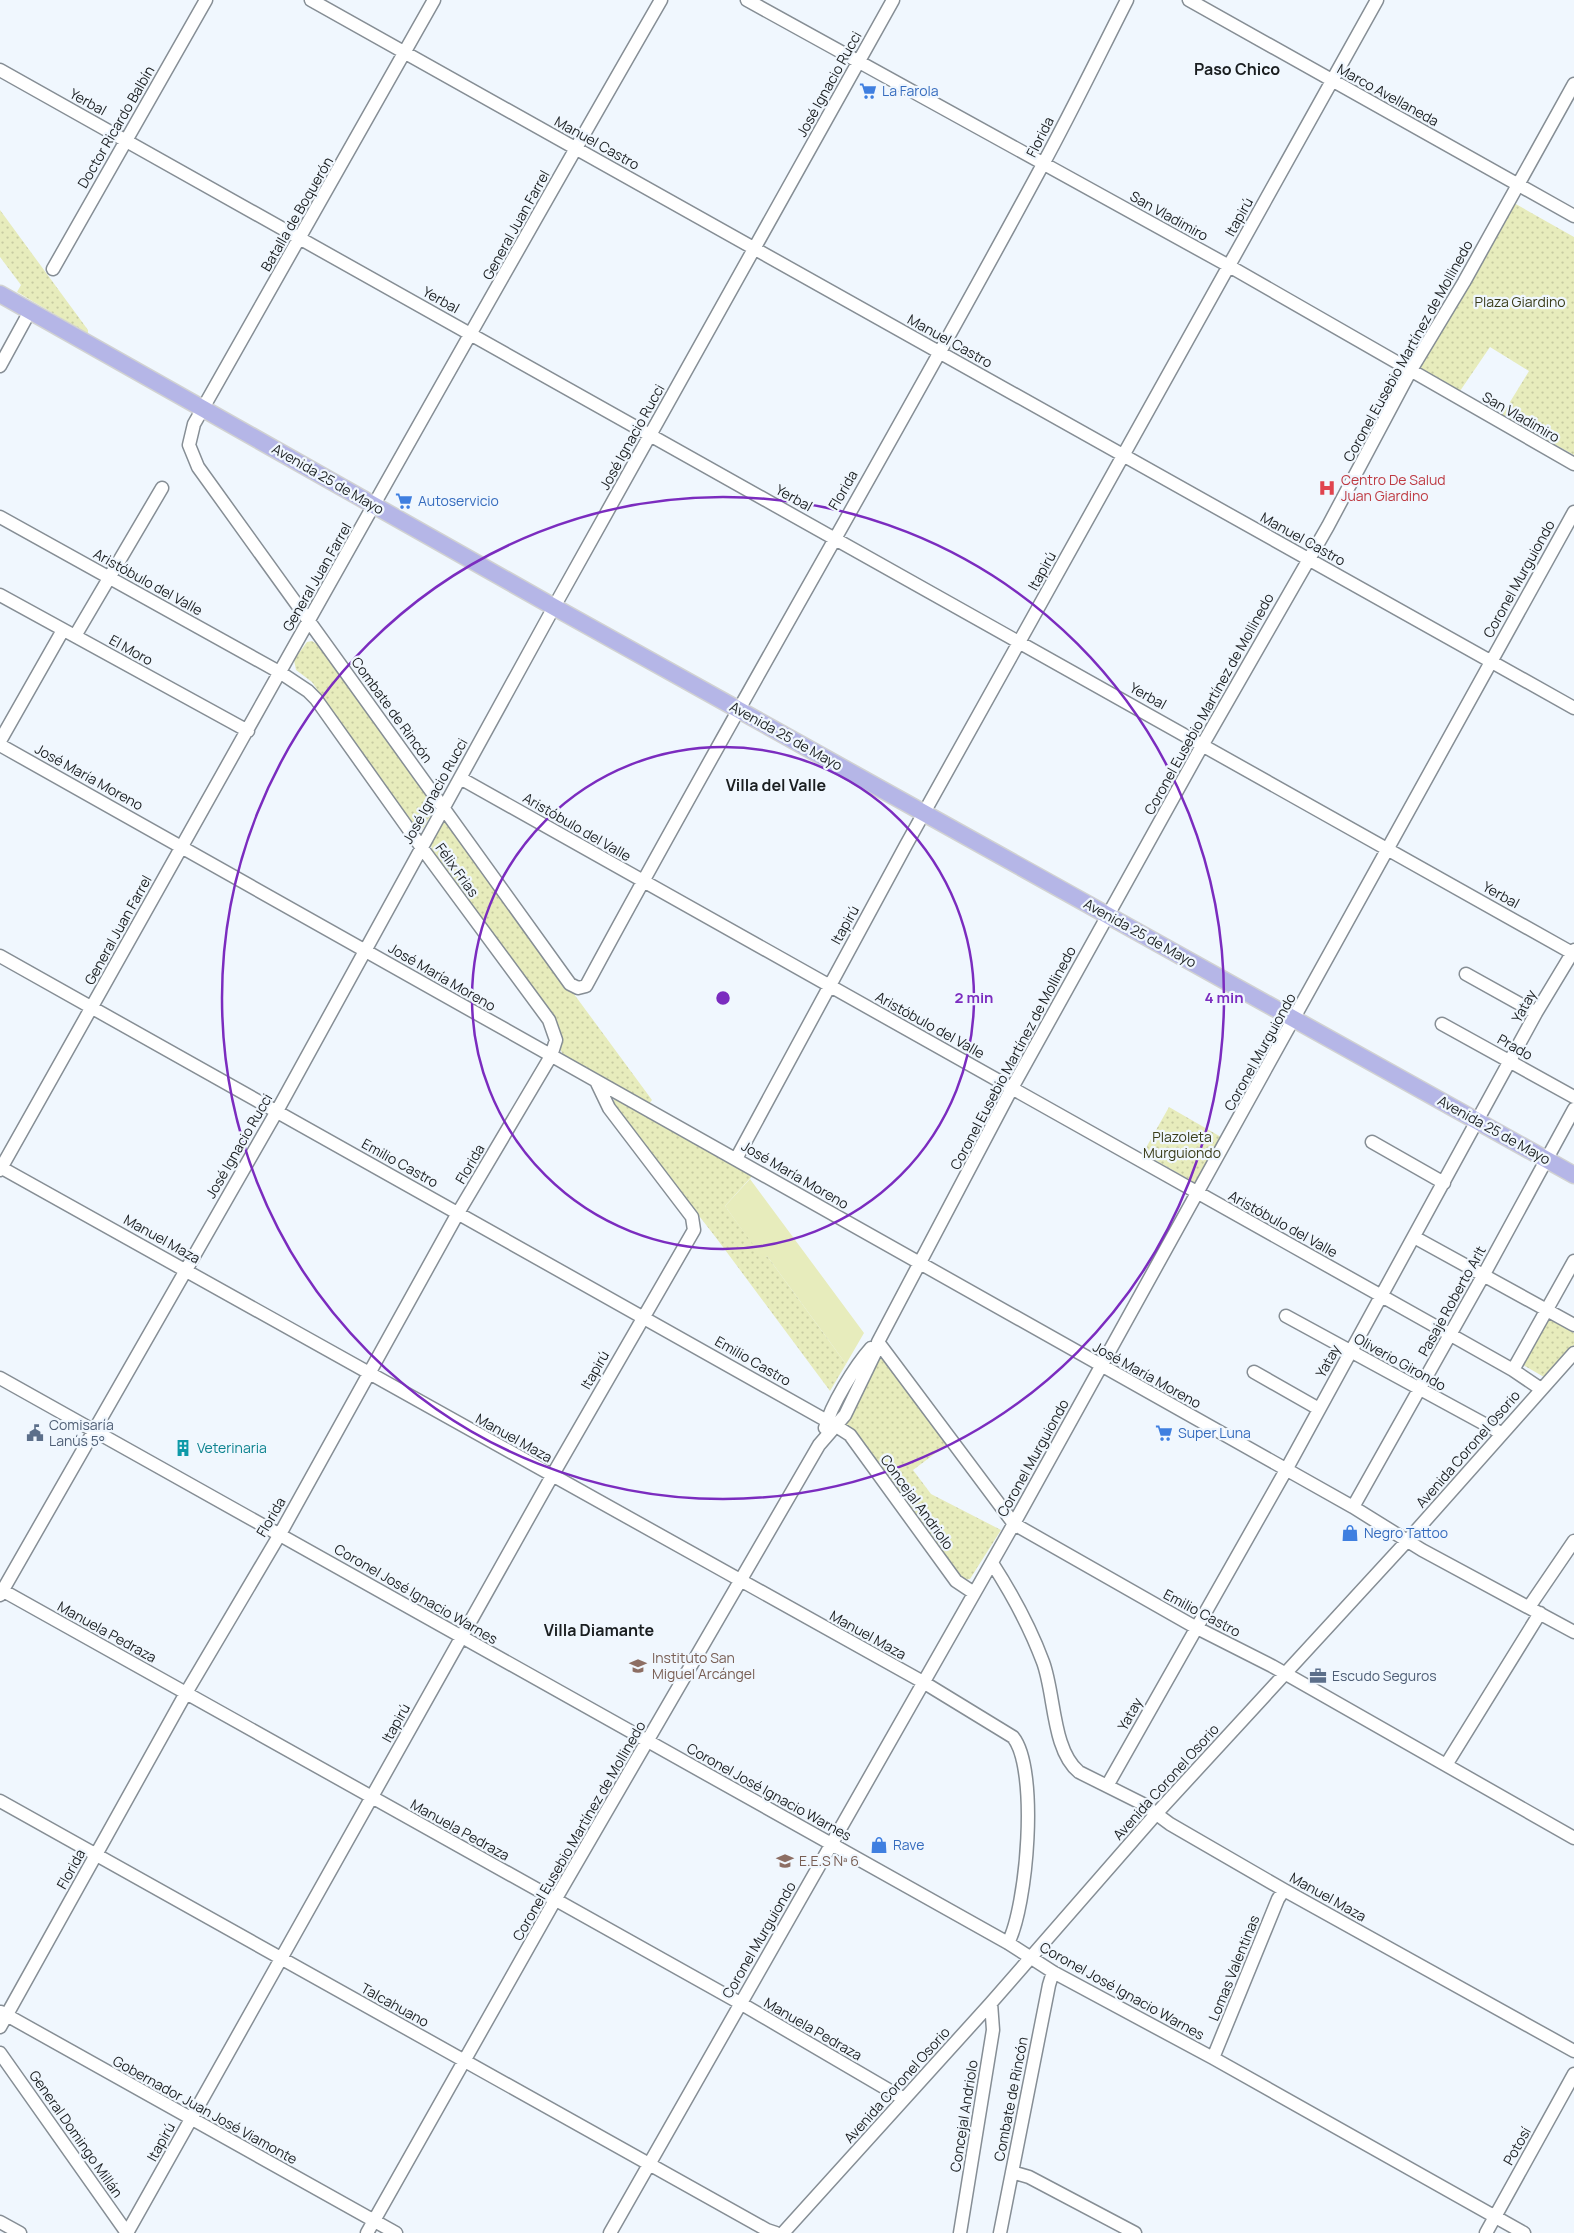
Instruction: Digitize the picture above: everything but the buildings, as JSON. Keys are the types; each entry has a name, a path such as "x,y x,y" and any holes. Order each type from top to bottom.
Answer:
{"main road":[{"name":"Avenida 25 de Mayo","path":"0,294 554,607 1574,1175"}],"street":[{"name":"Doctor Ricardo Balbín","path":"53,269 206,0"},
{"name":"Manuel Castro","path":"311,0 756,247 939,352 1574,708"},
{"name":"Batalla de Boquerón","path":"189,444 194,424 434,0"},
{"name":"General Juan Farrel","path":"0,1168 661,0"},
{"name":"San Vladimiro","path":"747,0 858,63 1229,266 1574,464"},
{"name":"José Ignacio Rucci","path":"1,1591 95,1431 277,1111 554,607 893,0"},
{"name":"Florida","path":"578,988 586,986 738,709 939,352 1043,164 1127,0"},
{"name":"Marco Avellaneda","path":"1189,0 1574,216"},
{"name":"Itapirú","path":"736,1158 829,985 1377,0"},
{"name":"Yerbal","path":"0,70 1573,952"},
{"name":"Coronel Eusebio Martínez de Mollinedo","path":"367,2233 555,1900 820,1445 864,1357 878,1342 1012,1088 1203,744 1328,526 1411,370 1574,84"},
{"path":"0,366 30,311"},
{"name":"Combate de Rincón","path":"189,444 198,467 570,984 578,988"},
{"path":"75,636 162,488"},
{"name":"Coronel Murguiondo","path":"610,2233 1014,1524 1295,1020 1387,849 1574,512"},
{"name":"Aristóbulo del Valle","path":"0,517 281,673"},
{"name":"El Moro","path":"0,595 248,731"},
{"path":"0,743 63,630"},
{"name":"Félix Frias","path":"281,673 308,691 316,699 422,848 549,1020"},
{"name":"José María Moreno","path":"0,743 597,1082 736,1158 920,1265 1352,1507 1407,1541 1574,1632"},
{"name":"Aristóbulo del Valle","path":"460,778 1513,1370 1541,1389"},
{"name":"Yatay","path":"1107,1786 1286,1470 1536,1014 1573,952"},
{"name":"Emilio Castro","path":"0,956 832,1423"},
{"path":"1466,974 1536,1014"},
{"name":"Florida","path":"0,2027 3,2013 96,1854 186,1693 280,1534 458,1213 551,1056 556,1040 549,1020"},
{"name":"Prado","path":"1442,1024 1574,1097"},
{"name":"Itapirú","path":"127,2233 552,1476 694,1230 692,1217 609,1108 597,1082"},
{"name":"Pasaje Roberto Arlt","path":"1352,1507 1420,1389 1574,1109"},
{"path":"1372,1142 1444,1183"},
{"name":"Manuel Maza","path":"0,1168 923,1682 1013,1737 1022,1751 1029,1825 1021,1900 1014,1932 1008,1943"},
{"path":"1414,1237 1574,1325"},
{"path":"1513,1370 1574,1261"},
{"name":"Oliverio Girondo","path":"1286,1316 1500,1433"},
{"name":"Emilio Castro","path":"878,1342 1014,1524 1195,1628 1284,1673 1574,1838"},
{"name":"Avenida Coronel Osorio","path":"783,2233 991,2004 1156,1814 1407,1541 1500,1433 1574,1353"},
{"path":"1254,1372 1319,1408"},
{"name":"Coronel José Ignacio Warnes","path":"0,1378 1008,1943 1053,1972 1213,2058 1524,2233"},
{"name":"Concejal Andriolo","path":"832,1423 850,1436 956,1581 974,1593"},
{"path":"1446,1765 1574,1541"},
{"name":"Manuel Maza","path":"992,1563 1019,1610 1043,1661 1063,1750 1070,1766 1138,1801 1170,1824 1284,1890 1574,2051"},
{"name":"Manuela Pedraza","path":"1,1591 740,2003 904,2099"},
{"name":"Talcahuano","path":"0,1801 464,2062 767,2230 776,2233"},
{"name":"Lomas Valentinas","path":"1213,2058 1278,1899 1284,1890"},
{"name":"Combate de Rincón","path":"1000,2233 1048,1984 1053,1972"},
{"name":"Concejal Andriolo","path":"960,2233 993,2030 991,2004"},
{"name":"Gobernador Juan José Viamonte","path":"3,2013 191,2120 396,2233"},
{"name":"General Domingo Millán","path":"0,2053 127,2233"},
{"name":"Potosí","path":"1486,2233 1574,2074"},
{"path":"1012,2172 1029,2176 1135,2233"},
{"path":"0,2222 20,2233"}],"green space":[{"name":"Plaza Giardino","path":"1514,203 1574,237 1574,455 1502,415 1529,371 1490,347 1460,391 1420,369"},
{"path":"0,210 88,330 88,334 17,292 21,285 0,257"},
{"path":"312,641 318,645 432,803 434,810 422,830 416,829 312,682 296,670 294,660 307,642"},
{"path":"444,821 448,823 652,1100 648,1105 564,1056 560,1049 559,1036 432,852 431,844"},
{"path":"615,1098 753,1175 725,1206 763,1258 767,1256 846,1364 830,1391 717,1239 612,1104"},
{"name":"Plazoleta Murguiondo","path":"1169,1107 1221,1137 1195,1183 1143,1153"},
{"path":"750,1179 864,1333 846,1364 767,1256 763,1259 725,1206"},
{"path":"1549,1319 1574,1333 1574,1345 1544,1377 1523,1365"},
{"path":"882,1350 949,1443 913,1470 931,1494 1001,1530 970,1579 963,1580 955,1576 844,1423"}],"place":[{"name":"La Farola","path":"868,91"},
{"name":"Centro De Salud Juan Giardino","path":"1327,488"},
{"name":"Autoservicio","path":"404,501"},
{"name":"Comisaría Lanús 5°","path":"35,1433"},
{"name":"Super Luna","path":"1164,1433"},
{"name":"Veterinaria","path":"183,1448"},
{"name":"Negro Tattoo","path":"1350,1533"},
{"name":"Instituto San Miguel Arcángel","path":"638,1666"},
{"name":"Escudo Seguros","path":"1318,1676"},
{"name":"Rave","path":"879,1845"},
{"name":"E.E.S Nª 6","path":"785,1861"}],"district":[{"name":"Paso Chico","path":"1237,69"},
{"name":"Villa del Valle","path":"776,785"},
{"name":"Villa Diamante","path":"599,1630"}]}
